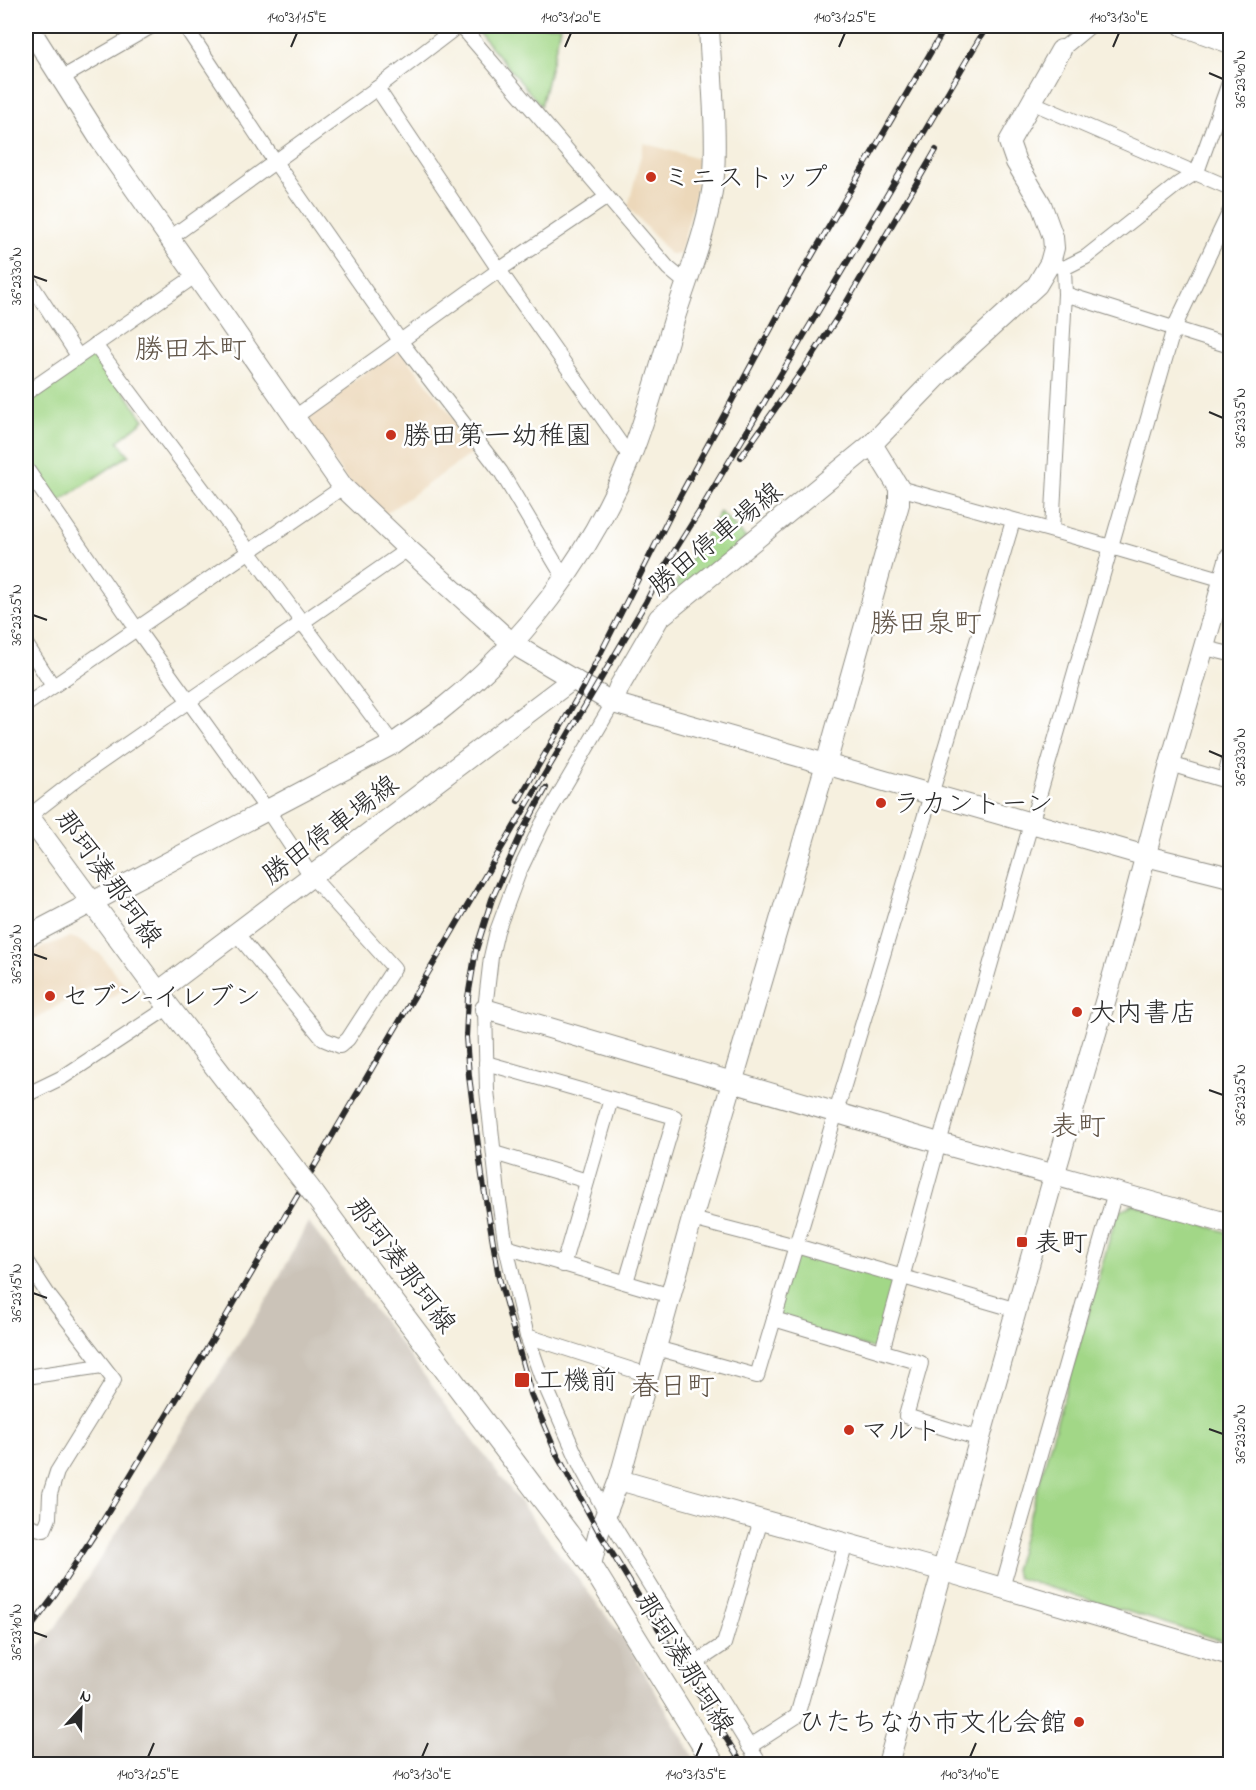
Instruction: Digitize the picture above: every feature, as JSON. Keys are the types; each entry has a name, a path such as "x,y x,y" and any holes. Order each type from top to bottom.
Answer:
{"main road":[{"name":"那珂湊那珂線","path":"27,815 90,902 313,1193 568,1533 591,1565 714,1764"}],"street":[{"path":"28,26 100,141 343,487 513,644 613,703 1146,856 1230,877"},
{"path":"60,79 152,26"},
{"path":"185,26 275,162 401,342 501,472 564,578"},
{"path":"170,238 459,26 668,268 686,283"},
{"path":"26,937 393,744 437,713 513,644 540,611 598,525 630,458 706,218 714,174 709,26"},
{"path":"1052,530 1065,294 1048,222 1041,204 1011,151 1009,142 1062,50 1072,26"},
{"path":"1062,50 1090,26"},
{"path":"1183,26 1230,43"},
{"path":"1057,266 1086,258 1178,184 1197,172 1230,80"},
{"path":"377,88 499,270 630,458"},
{"path":"1031,102 1230,188"},
{"path":"295,417 499,270 607,197"},
{"path":"882,1351 939,1143 1174,328 1230,211"},
{"name":"勝田停車場線","path":"613,703 619,687 659,618 872,444 940,374 1057,266"},
{"path":"26,276 78,356"},
{"path":"26,393 195,276"},
{"path":"1065,294 1230,346"},
{"path":"95,345 393,744"},
{"path":"591,1565 599,1532 619,1480 692,1218 899,504 899,488 872,444"},
{"path":"26,468 312,877 394,968 348,1039 340,1046 323,1039 237,934"},
{"path":"26,705 343,487"},
{"path":"899,488 1227,581"},
{"path":"656,1348 757,1376 1013,521"},
{"path":"27,815 408,549"},
{"path":"888,1764 1170,765 1227,581 1230,557"},
{"path":"26,644 54,686"},
{"path":"1205,648 1230,654"},
{"name":"勝田停車場線","path":"164,1000 237,934 573,679"},
{"path":"613,703 542,824 519,872 497,931 485,1009 486,1063 487,1090 506,1247 527,1336 581,1467 607,1515 760,1764"},
{"path":"1170,765 1227,781 1230,757"},
{"path":"26,1095 63,1077 164,1000"},
{"path":"485,1009 939,1143 1230,1224"},
{"path":"486,1063 675,1117 626,1282"},
{"path":"563,1264 611,1099"},
{"path":"494,1153 587,1181"},
{"path":"1002,1588 1115,1191"},
{"path":"692,1218 1017,1310"},
{"path":"506,1247 671,1296"},
{"path":"26,1261 49,1296 114,1380 57,1472 50,1494 49,1518 44,1530 32,1527 26,1522"},
{"path":"774,1318 921,1363 906,1416 980,1439"},
{"path":"527,1336 648,1375"},
{"path":"26,1377 102,1366"},
{"path":"619,1480 1230,1654"},
{"path":"697,1662 724,1644 760,1520"},
{"path":"749,1747 797,1716 846,1543"}],"shaded area":[{"path":"644,143 699,159 695,196 680,254 670,254 628,207"},
{"name":"勝田第一幼稚園","path":"394,351 402,352 478,449 385,514 349,483 306,422 306,415"},
{"path":"70,937 82,941 100,954 126,987 104,1003 92,985 32,1021 26,1009 26,957 45,946"},
{"path":"308,1222 626,1642 698,1764 26,1764 26,1661 55,1628 266,1302"}],"green space":[{"path":"473,26 561,26 541,106"},
{"path":"89,356 101,358 144,420 118,441 129,455 57,503 26,456 26,400"},
{"path":"720,512 746,538 683,592 675,584"},
{"path":"1133,1204 1230,1233 1230,1643 1018,1578 1014,1570 1117,1213"},
{"path":"796,1246 902,1276 882,1351 774,1319"}],"railway":[{"path":"518,801 584,686 680,496 792,290 946,26"},
{"path":"26,1634 55,1595 101,1524 214,1337 646,602 662,571 987,26"},
{"path":"741,457 839,315 936,150"},
{"path":"546,788 523,830 492,899 476,950 468,997 466,1037 469,1076 482,1176 499,1278 531,1394 557,1455 599,1532 742,1764"}],"place":[{"name":"ミニストップ","path":"651,177"},
{"name":"勝田第一幼稚園","path":"391,435"},
{"name":"ラカントーン","path":"881,803"},
{"name":"セブン-イレブン","path":"50,996"},
{"name":"大内書店","path":"1077,1012"},
{"name":"表町","path":"1022,1242"},
{"name":"工機前","path":"522,1380"},
{"name":"マルト","path":"849,1430"},
{"name":"ひたちなか市文化会館","path":"1079,1722"}],"district":[{"name":"勝田本町","path":"191,348"},
{"name":"勝田泉町","path":"926,622"},
{"name":"表町","path":"1078,1125"},
{"name":"春日町","path":"673,1385"}]}
